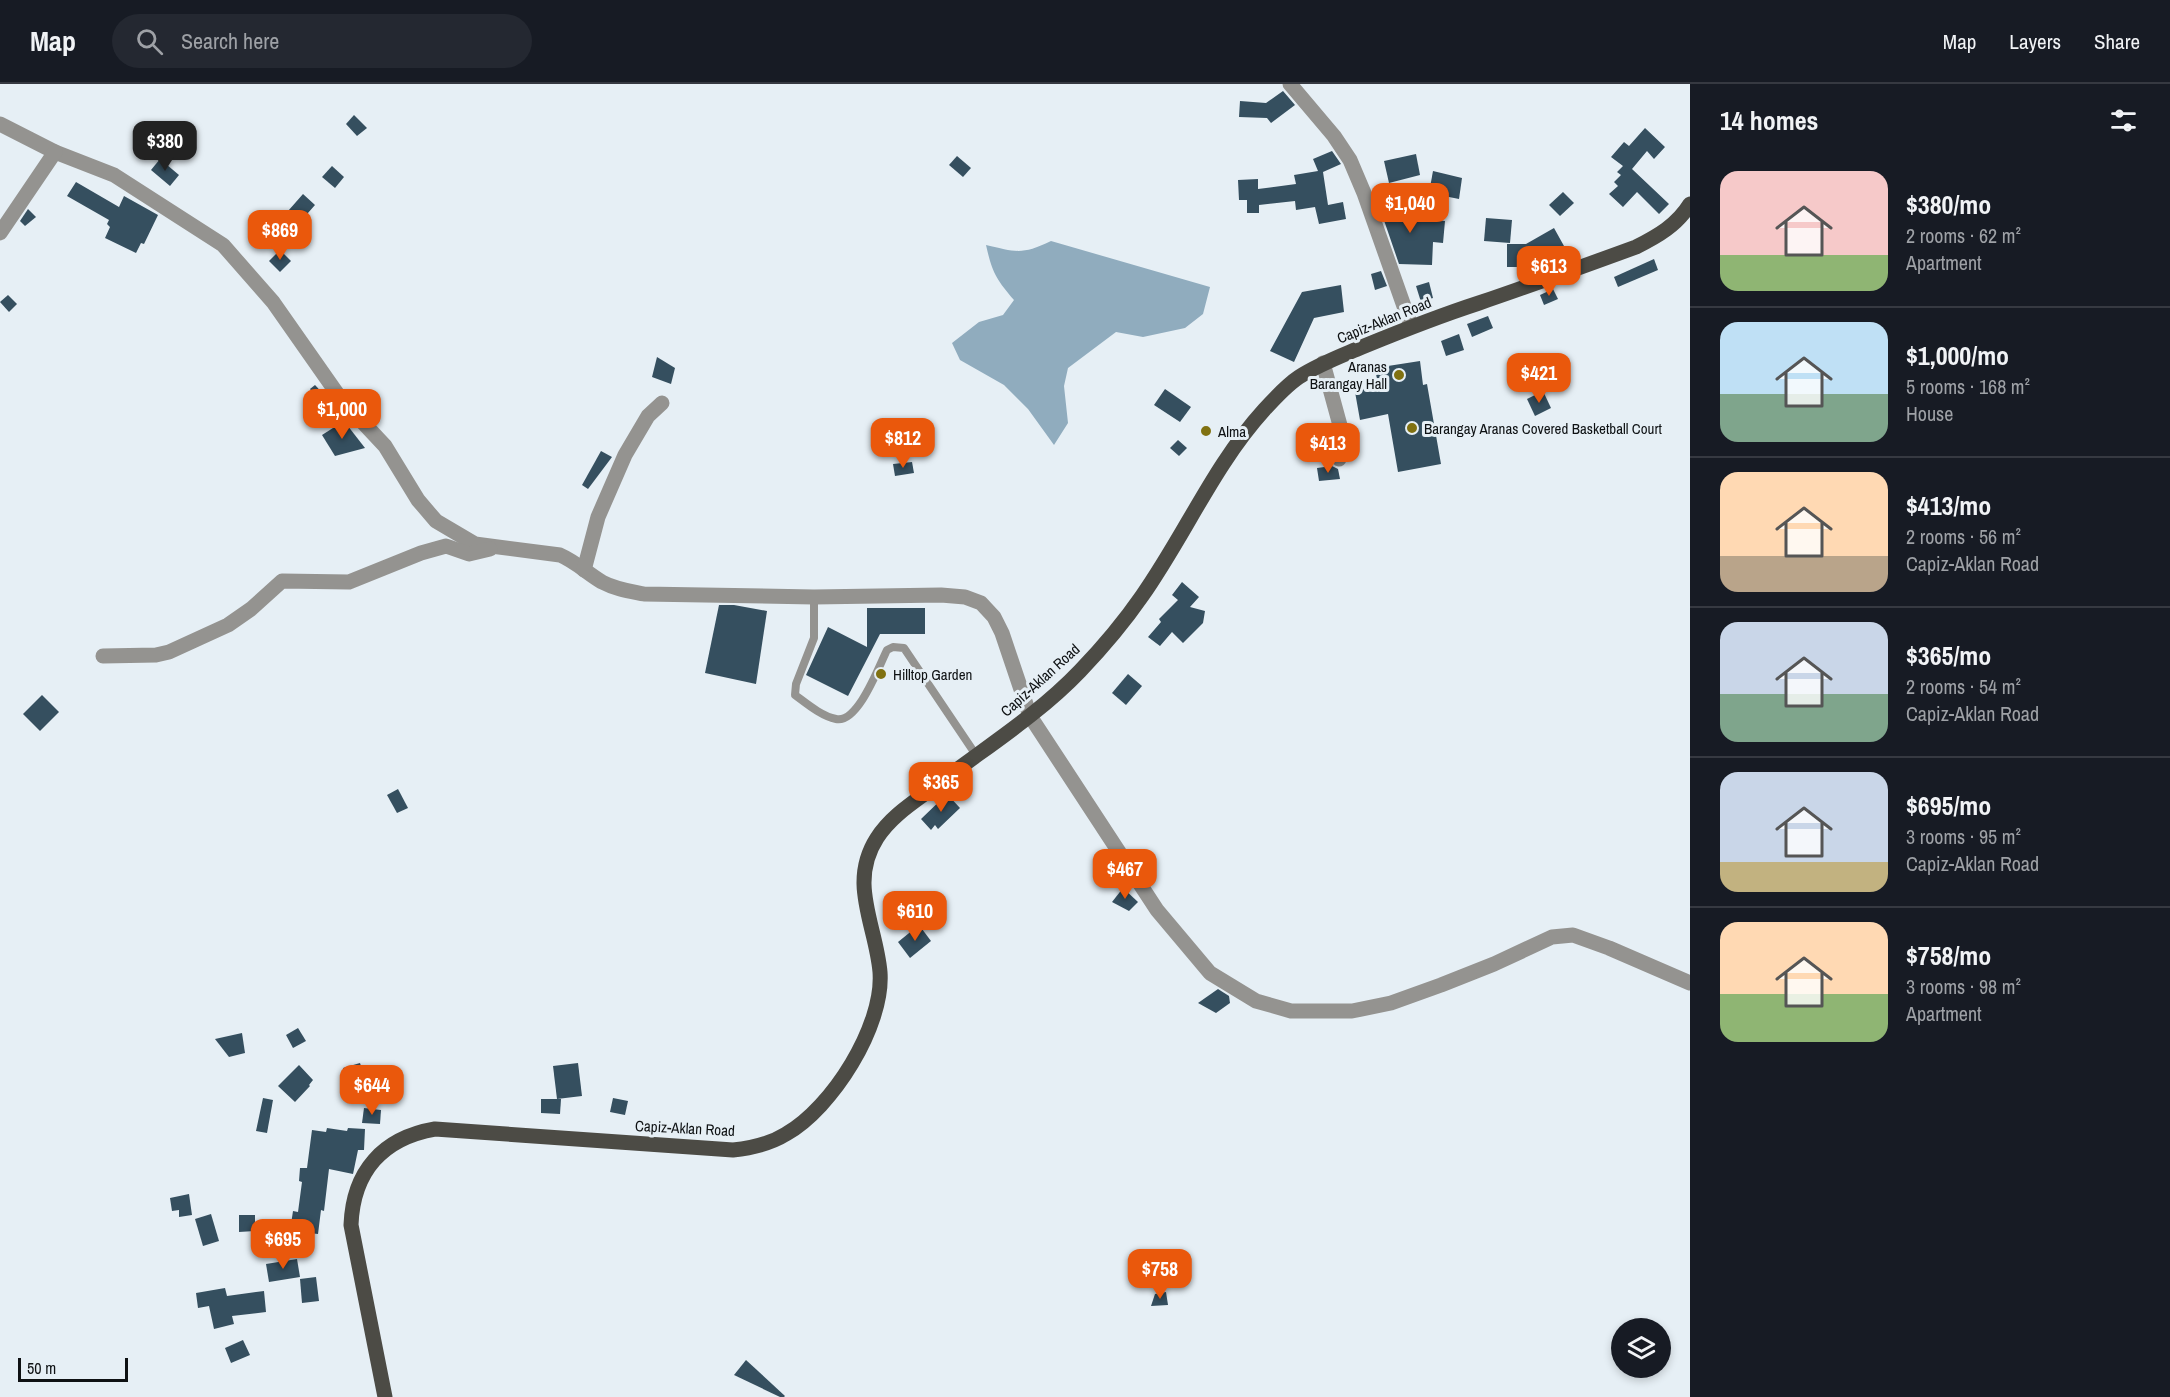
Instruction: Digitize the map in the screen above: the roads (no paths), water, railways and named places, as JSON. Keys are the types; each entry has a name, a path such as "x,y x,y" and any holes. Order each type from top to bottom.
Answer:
{"main road":[{"name":"Capiz-Aklan Road","path":"385,1397 351,1225 357,1187 382,1152 406,1137 435,1129 733,1150 768,1143 799,1126 831,1094 847,1072 859,1050 877,1003 880,972 863,888 864,872 873,845 890,822 976,754 1030,716 1078,673 1111,638 1144,594 1224,463 1263,411 1297,378 1323,363 1411,326 1636,248 1662,234 1684,214 1690,204"}],"street":[{"path":"1290,84 1334,136 1350,160 1411,326"},
{"path":"0,124 55,152 114,176 223,245 273,302 341,399 385,446 417,500 436,521 475,544 560,555 574,561 603,582 621,590 644,594 814,597 941,595 965,597 981,603 994,617 1002,633 1030,716 1157,909 1210,973 1256,1001 1291,1011 1352,1011 1391,1003 1494,964 1552,937 1573,935 1690,983"},
{"path":"0,233 55,152"},
{"path":"1323,363 1342,435 1340,459"},
{"path":"585,570 598,517 625,455 648,416 662,403"},
{"path":"103,656 156,655 169,652 228,625 251,609 282,581 349,582 421,553 446,546 469,554 496,547"}],"lane":[{"path":"814,597 814,638 796,684 795,695 810,706 837,719 846,718 864,698 887,650 893,647 904,648 976,754"}],"water":[{"path":"1051,241 1210,287 1203,314 1185,328 1143,337 1116,332 1068,368 1064,386 1068,423 1054,445 1028,409 1004,385 960,360 952,343 979,322 1003,315 1014,300 996,275 986,245 1019,251 1033,249"}],"place":[{"name":"Aranas Barangay Hall","path":"1399,375"},
{"name":"Barangay Aranas Covered Basketball Court","path":"1412,428"},
{"name":"Alma","path":"1206,431"},
{"name":"Hilltop Garden","path":"881,674"}]}
